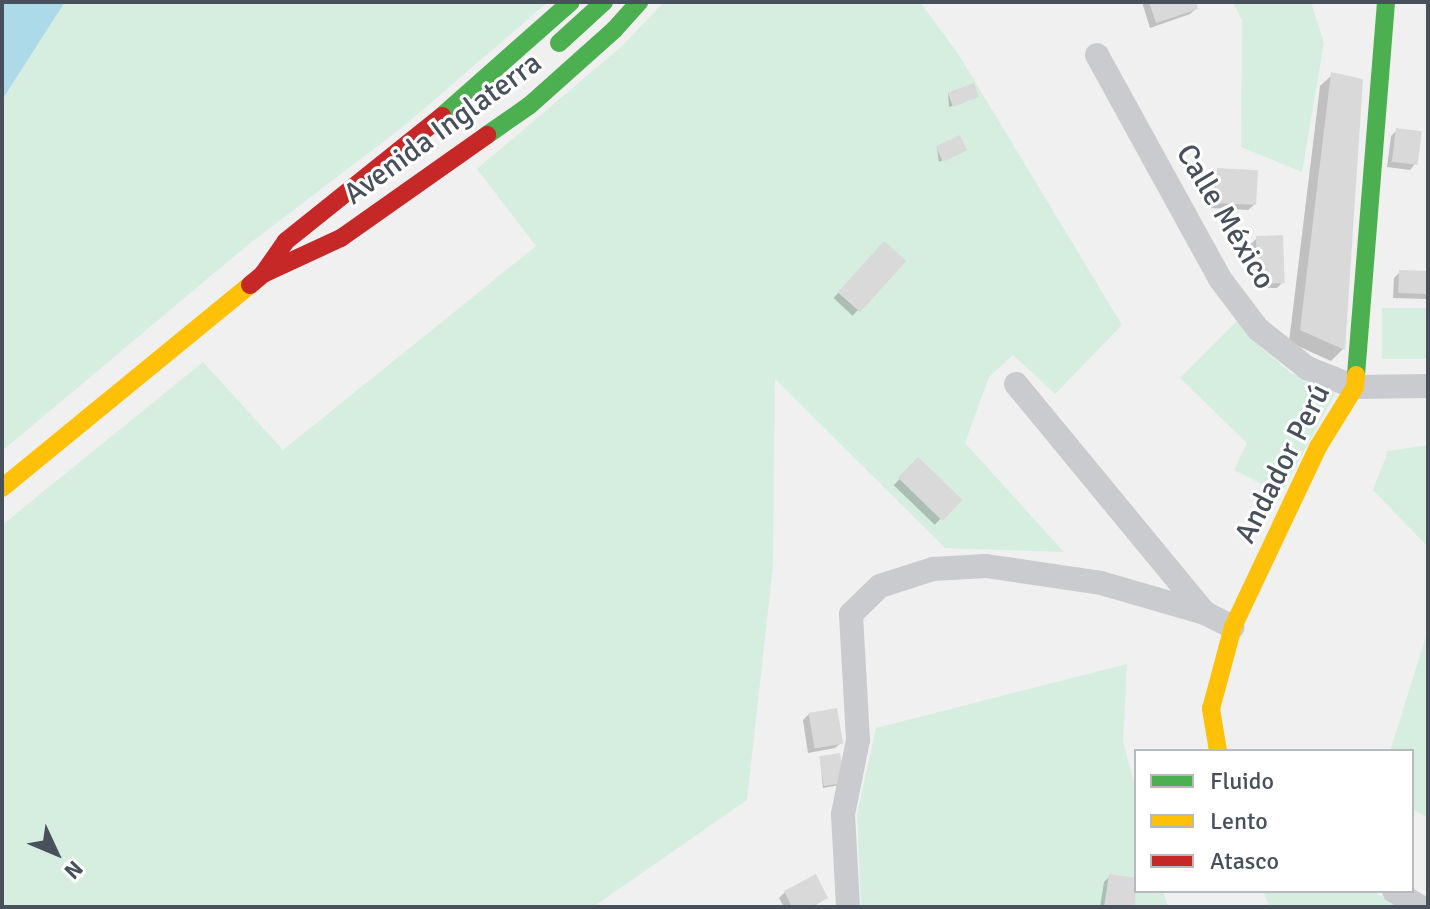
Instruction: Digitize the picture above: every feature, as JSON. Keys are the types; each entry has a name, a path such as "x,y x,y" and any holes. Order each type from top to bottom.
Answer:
{"main road":[{"name":"Avenida Inglaterra","path":"263,274 286,241 418,138 571,2"},
{"path":"549,53 604,2"},
{"name":"Avenida Inglaterra","path":"2,488 263,274 341,238 530,105 614,30 639,2"},
{"name":"Andador Perú","path":"1218,749 1211,709 1233,627 1318,447 1355,387 1367,271 1386,2"},
{"path":"341,238 470,124"}],"street":[{"name":"Calle México","path":"1097,55 1220,279 1258,329 1307,368 1355,387 1428,386"},
{"path":"1016,384 1205,613"},
{"path":"848,907 843,814 858,740 851,614 880,586 933,569 986,566 1101,583 1205,613 1233,627"},
{"path":"1397,893 1421,907"}],"green space":[{"path":"65,2 548,2 404,126 249,244 2,451 2,100"},
{"path":"664,2 920,2 959,55 1122,325 1055,394 1013,355 989,377 965,443 1064,552 945,548 775,379 773,566 747,800 593,907 2,907 2,525 203,362 283,450 536,246 477,169 623,45"},
{"path":"1233,2 1311,2 1324,43 1302,172 1241,147 1242,20"},
{"path":"1382,308 1428,308 1428,359 1382,359"},
{"path":"1237,321 1254,341 1291,373 1336,392 1281,494 1234,470 1247,443 1180,378"},
{"path":"1428,445 1428,547 1373,490 1388,451"},
{"path":"1428,630 1428,818 1414,810 1414,749 1391,749"},
{"path":"1127,664 1123,742 1134,782 1134,893 1164,893 1168,907 861,907 857,814 876,728"},
{"path":"1264,893 1376,893 1398,907 1270,907"}],"water":[{"path":"2,2 65,2 2,100"}],"building":[{"path":"1149,2 1196,2 1198,9 1156,23"},
{"path":"1331,72 1363,79 1345,350 1300,330"},
{"path":"974,83 979,97 953,107 948,93"},
{"path":"1396,128 1422,131 1418,165 1392,162"},
{"path":"960,135 967,150 943,162 936,146"},
{"path":"1217,168 1258,170 1256,205 1215,203"},
{"path":"1283,235 1285,283 1258,284 1256,236"},
{"path":"884,241 906,261 860,312 838,292"},
{"path":"1399,270 1428,271 1427,294 1398,293"},
{"path":"918,457 963,500 942,521 898,478"},
{"path":"837,708 843,743 815,748 808,713"},
{"path":"840,753 845,783 824,786 819,756"},
{"path":"816,874 828,898 811,907 792,907 784,891"},
{"path":"1109,874 1134,878 1135,907 1104,907"}],"traffic: fast":[{"path":"442,116 571,2"},
{"path":"559,43 604,2"},
{"path":"487,135 530,105 614,30 639,2"},
{"path":"1356,375 1386,2"}],"traffic: slow":[{"path":"2,488 250,285"},
{"path":"1218,749 1211,709 1233,627 1318,447 1355,387 1356,375"}],"traffic: jam":[{"path":"250,285 263,274 286,241 442,116"},
{"path":"263,274 341,238 487,135"}]}
